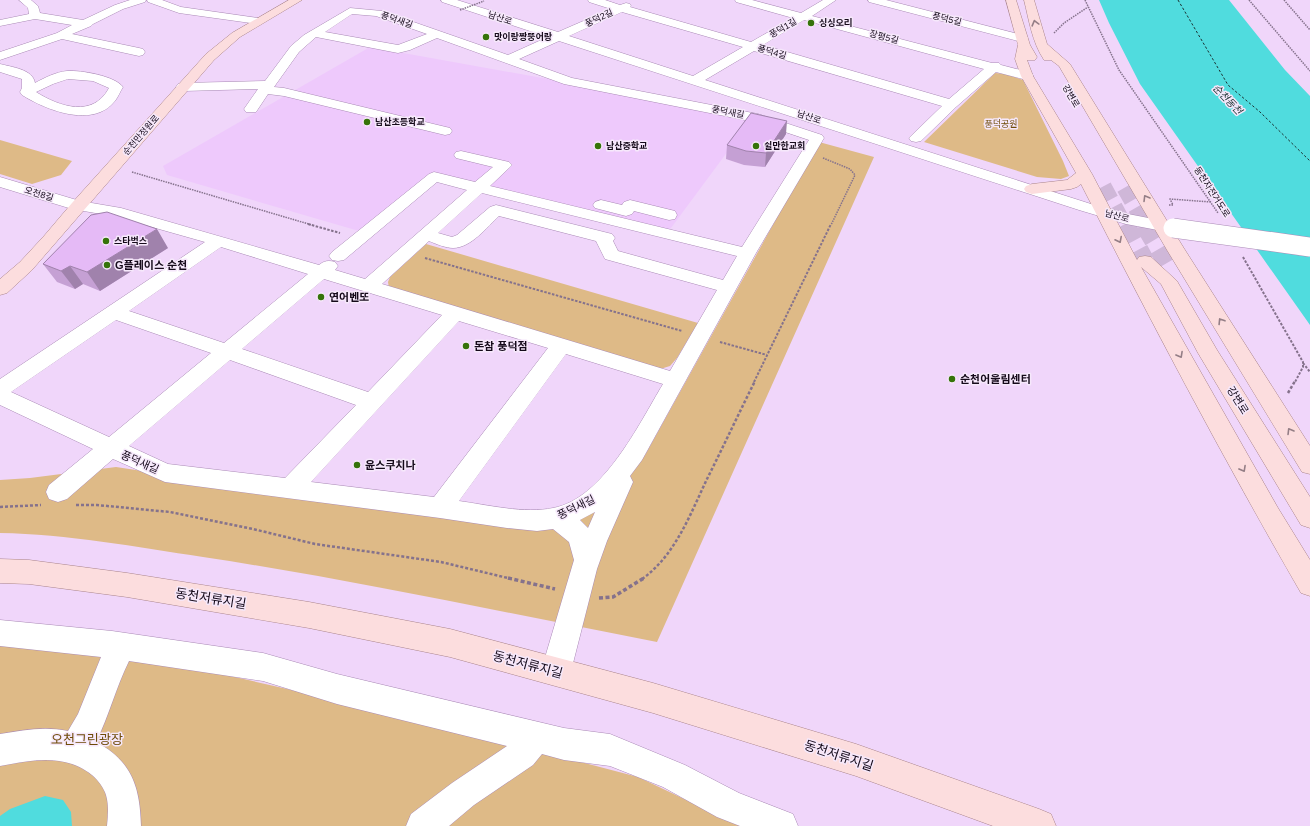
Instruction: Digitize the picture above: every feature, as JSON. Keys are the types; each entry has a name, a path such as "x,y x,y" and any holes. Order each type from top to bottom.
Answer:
{"main road":[{"name":"순천만정원로","path":"0,289 26,266 50,240 112,166 223,45 258,21 297,0"},
{"name":"강변로","path":"1029,0 1029,43 1124,188"},
{"name":"강변로","path":"1009,1 1029,43 1104,186"},
{"path":"1310,465 1168,227 1064,64 1029,43 1021,59 1027,76 1084,174 1155,310 1269,515 1310,584"},
{"path":"1032,189 1071,184 1084,174"},
{"name":"강변로","path":"1145,261 1167,272 1208,353 1310,518"},
{"name":"동천저류지길","path":"0,571 29,572 127,585 309,615 450,643 653,698 856,760 1039,826"}],"street":[{"path":"24,0 31,4 35,11 35,16"},
{"path":"0,56 61,35 87,24 119,7 140,0"},
{"path":"152,0 179,10 258,21"},
{"name":"남산로","path":"446,0 1105,213 1126,219 1168,227 1310,248"},
{"name":"풍덕4길","path":"593,0 951,104"},
{"name":"풍덕2길","path":"509,59 640,0"},
{"name":"장평5길","path":"740,0 995,66 1027,76"},
{"name":"풍덕1길","path":"694,81 831,0"},
{"name":"풍덕5길","path":"873,0 1029,43"},
{"name":"풍덕새길","path":"0,396 165,473 507,518 537,520 555,518 568,514 588,504 601,494 634,454 747,253 817,138 758,118 699,112 569,81 378,13 350,11 301,42 251,109"},
{"path":"0,23 35,16 87,24"},
{"name":"풍덕새길","path":"314,33 398,49 437,34"},
{"path":"61,35 138,52"},
{"path":"916,138 951,104 995,66"},
{"path":"0,68 24,75 28,78 29,88 27,92"},
{"path":"67,75 78,75 103,81 116,87 108,101 99,107 86,112 55,106 34,98 27,92 48,81 67,75"},
{"path":"183,87 266,87 445,131"},
{"path":"624,103 699,112 737,126"},
{"path":"369,286 504,165 461,155"},
{"path":"58,501 110,448 228,351 434,177 484,183 626,211 630,205 669,215"},
{"name":"오천8길","path":"0,182 78,206"},
{"path":"484,183 747,253"},
{"path":"78,206 115,211 219,241 330,265 369,286 675,380"},
{"path":"425,235 453,243 463,239 496,210 606,238 604,241 612,255 728,287"},
{"path":"0,390 219,241"},
{"path":"114,312 372,402"},
{"path":"290,489 455,313"},
{"path":"440,508 561,346"},
{"path":"556,671 587,560 607,510 634,454"},
{"path":"555,518 578,533 582,541 587,560"},
{"path":"0,633 121,647 263,667 337,689 564,744 610,750 674,776 729,805 779,826"},
{"path":"76,749 90,722 106,677 121,647"},
{"path":"423,826 463,794 522,754 536,737"},
{"path":"0,750 33,744 66,745 94,756 111,771 121,790 124,810 124,826"}],"path":[{"name":"동천자전거도로","path":"1085,0 1119,70 1211,202 1219,216"},
{"path":"1249,0 1310,71"},
{"path":"1284,0 1310,30"},
{"path":"460,10 484,1"},
{"path":"1029,43 1088,7"},
{"path":"0,507 58,501 170,512 253,529 315,544 441,562 608,600 645,578 658,567 670,552 856,175 850,169 808,152"},
{"path":"112,166 359,239"},
{"path":"1173,206 1170,198 1211,202"},
{"path":"406,252 767,355"},
{"path":"1243,257 1310,372"},
{"path":"1286,396 1303,367 1303,362"}],"shaded area":[{"path":"370,47 548,79 751,120 668,232 432,173 359,231 167,175 163,166"}],"green space":[{"name":"풍덕공원","path":"995,73 1007,74 1023,80 1069,176 1061,179 1037,177 924,142"},
{"path":"0,140 72,161 61,175 32,184 0,174"},
{"path":"819,142 874,157 657,642 374,586 260,566 102,542 51,536 0,533 0,480 30,478 116,467 516,528 627,479 645,455"},
{"path":"426,244 698,323 677,358 670,366 657,370 389,288 388,282 390,277"},
{"name":"오천그린광장","path":"0,641 217,673 398,714 638,777 741,826 0,826"}],"water":[{"name":"순천동천","path":"1099,0 1229,0 1285,70 1310,96 1310,325 1140,84"},
{"path":"45,796 63,800 71,812 72,826 0,826 0,816 10,809"}],"building":[{"path":"751,113 787,121 766,153 746,151 727,145"},
{"path":"107,212 157,229 87,272 70,266 61,271 43,264 91,215"}],"ferry route":[{"path":"1178,0 1228,85 1260,112 1310,161"}],"tunnel":[{"path":"1104,186 1125,225"},
{"path":"1124,188 1145,225"},
{"path":"1125,224 1145,261"},
{"path":"1144,224 1167,263"}],"place":[{"name":"싱싱오리","path":"811,23"},
{"name":"맛이랑짱뚱어랑","path":"486,37"},
{"name":"남산초등학교","path":"367,122"},
{"name":"남산중학교","path":"598,146"},
{"name":"쉴만한교회","path":"756,146"},
{"name":"스타벅스","path":"106,241"},
{"name":"G플레이스 순천","path":"107,265"},
{"name":"연어벤또","path":"321,297"},
{"name":"돈참 풍덕점","path":"466,346"},
{"name":"순천어울림센터","path":"952,379"},
{"name":"윤스쿠치나","path":"357,465"}]}
